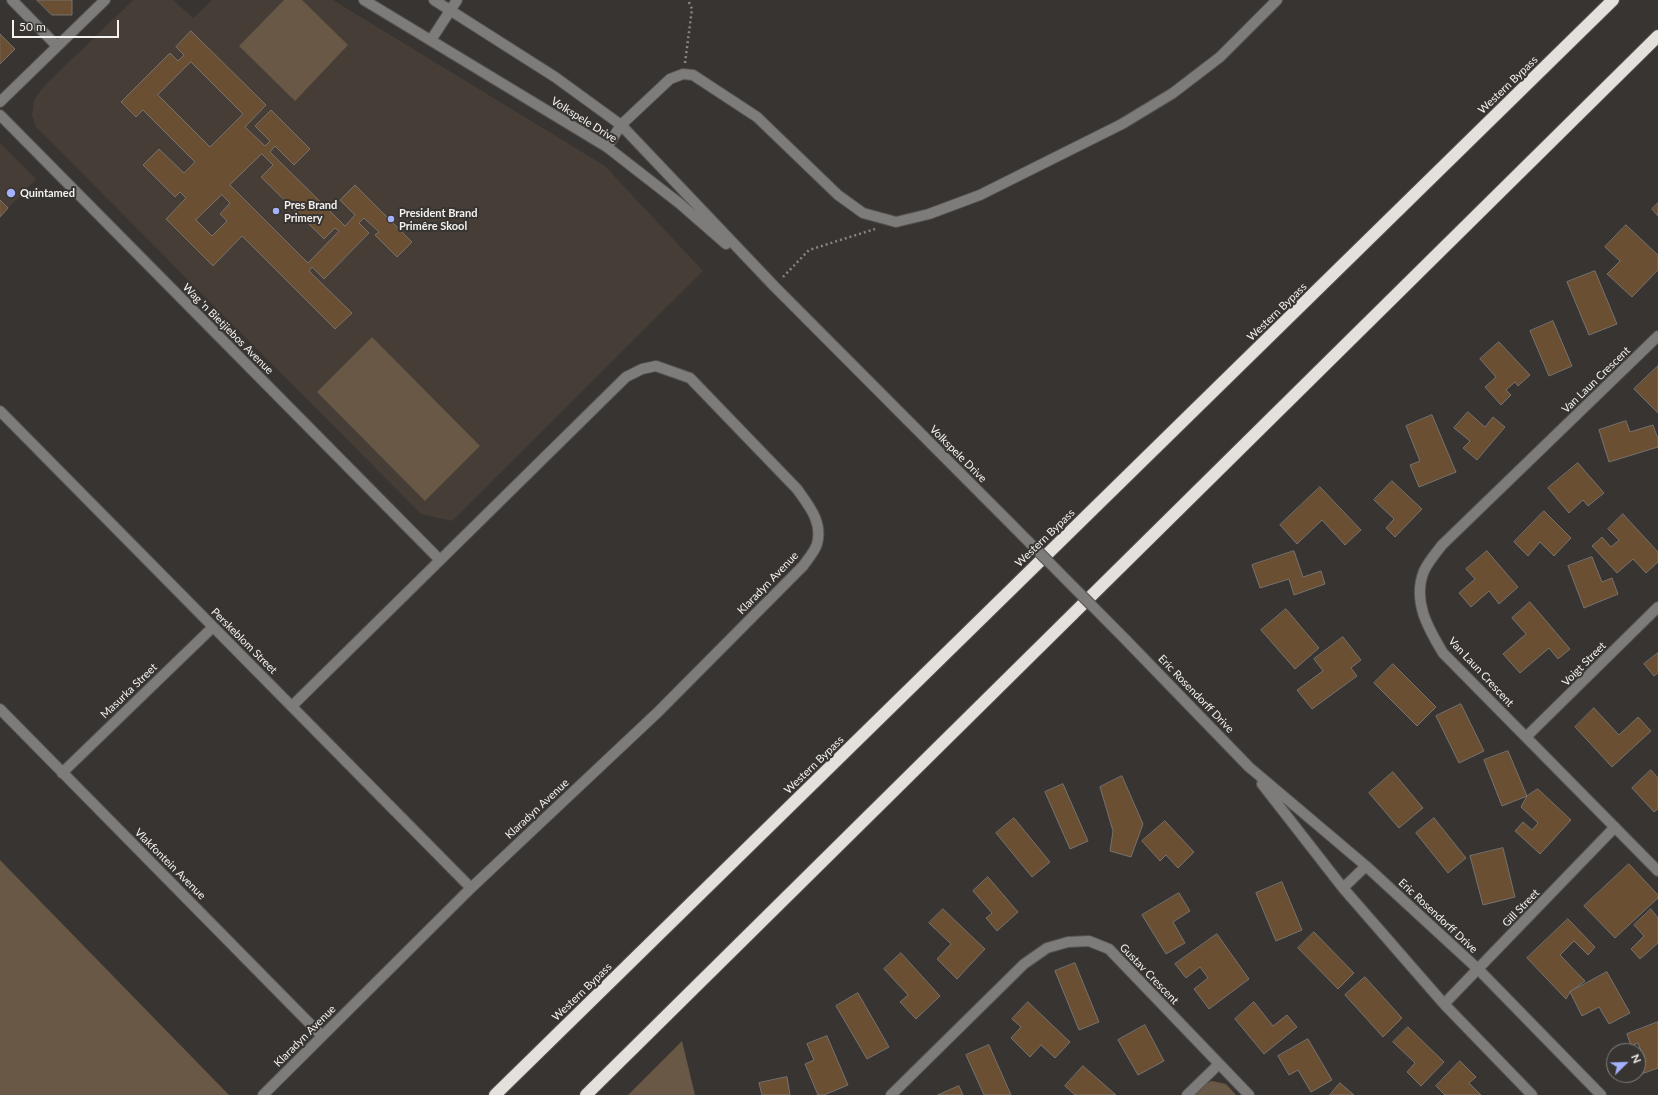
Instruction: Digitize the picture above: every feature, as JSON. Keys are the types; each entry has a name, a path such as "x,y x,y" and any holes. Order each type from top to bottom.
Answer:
{"highway":[{"name":"Western Bypass","path":"495,1095 1614,0"},
{"path":"586,1095 1658,36"}],"street":[{"path":"12,0 57,46"},
{"path":"0,102 105,0"},
{"name":"Volkspele Drive","path":"364,0 607,147 679,203 774,286"},
{"name":"Volkspele Drive","path":"434,0 555,77 621,125 774,286 1125,639"},
{"path":"431,40 457,0"},
{"path":"607,147 621,125 670,79 684,74 693,75 756,117 838,196 863,213 896,222 929,214 980,195 1122,124 1173,93 1220,57 1277,0"},
{"name":"Wag 'n Bietjiebos Avenue","path":"0,115 440,560"},
{"name":"Van Laun Crescent","path":"1658,336 1442,545 1424,571 1420,587 1420,606 1428,628 1444,653 1658,871"},
{"name":"Klaradyn Avenue","path":"263,1095 471,888 658,712 804,566 816,545 819,528 811,510 797,489 690,378 656,366 642,369 626,377 292,706"},
{"name":"Perskeblom Street","path":"0,412 471,888"},
{"name":"Voigt Street","path":"1526,737 1658,607"},
{"name":"Masurka Street","path":"62,773 213,627"},
{"name":"Eric Rosendorff Drive","path":"1125,639 1249,767 1366,866 1479,970 1601,1095"},
{"name":"Vlakfontein Avenue","path":"0,709 322,1036"},
{"name":"Eric Rosendorff Drive","path":"1249,767 1343,888 1444,1004 1532,1095"},
{"name":"Gill Street","path":"1444,1004 1479,970 1615,827"},
{"path":"1343,888 1366,866"},
{"name":"Gustav Crescent","path":"890,1095 1024,964 1047,948 1068,942 1089,941 1109,949 1249,1095"},
{"path":"1187,1095 1219,1064"}],"path":[{"path":"684,74 692,9 688,0"},
{"path":"774,286 809,250 896,222"}],"shaded area":[{"name":"President Brand Primêre Skool","path":"133,0 173,0 193,18 212,0 333,0 605,166 703,271 452,521 421,514 36,127 32,116 34,100 44,86"},
{"path":"284,0 302,0 348,45 295,101 239,46"},
{"name":"Quintamed","path":"0,143 36,179 0,217"},
{"path":"372,337 480,446 425,501 317,392"},
{"path":"0,860 229,1095 0,1095"},
{"path":"682,1041 695,1095 628,1095"},
{"path":"1212,1081 1226,1084 1236,1095 1189,1095 1197,1087"}],"building":[{"path":"37,0 72,0 72,15 52,15"},
{"path":"191,31 266,105 245,127 265,146 270,141 255,126 271,110 310,149 294,165 275,146 270,152 345,226 355,215 340,200 355,185 412,242 397,257 375,235 379,232 364,218 359,223 369,233 324,279 312,267 309,271 352,313 335,329 242,236 213,266 166,219 186,198 180,192 175,197 143,165 159,149 184,173 195,162 143,110 136,117 121,102 170,53 178,61 184,55 176,47","holes":["191,62 243,114 210,147 158,95","262,154 273,165 261,177 324,239 335,228 339,231 308,263 230,185","222,195 230,203 220,214 227,221 212,236 196,220"]},
{"path":"0,34 15,49 0,64"},
{"path":"0,200 8,208 0,217"},
{"path":"1658,203 1658,216 1652,209"},
{"path":"1626,225 1658,255 1658,270 1632,297 1607,274 1620,261 1605,247"},
{"path":"1595,271 1617,324 1589,335 1567,282"},
{"path":"1553,321 1572,366 1549,376 1530,331"},
{"path":"1499,342 1530,375 1518,386 1515,382 1506,390 1511,395 1501,405 1485,387 1496,377 1480,359"},
{"path":"1658,366 1658,413 1634,389"},
{"path":"1468,412 1485,427 1493,417 1505,427 1477,460 1463,448 1470,441 1454,428"},
{"path":"1432,415 1456,472 1419,487 1410,465 1420,461 1406,426"},
{"path":"1626,421 1630,432 1653,425 1658,439 1658,447 1609,462 1599,430"},
{"path":"1578,463 1604,493 1588,506 1583,500 1569,513 1548,488"},
{"path":"1392,481 1422,509 1395,537 1386,528 1394,519 1374,500"},
{"path":"1320,487 1361,530 1345,545 1322,520 1297,544 1280,525"},
{"path":"1544,511 1571,538 1554,556 1540,542 1528,556 1514,542"},
{"path":"1623,514 1658,552 1658,562 1646,573 1633,559 1617,573 1592,546 1602,537 1611,547 1619,540 1608,529"},
{"path":"1294,551 1303,577 1321,571 1325,584 1294,595 1289,579 1260,588 1252,565"},
{"path":"1487,551 1518,587 1499,604 1489,591 1471,607 1459,593 1475,579 1466,569"},
{"path":"1592,557 1602,582 1612,578 1618,594 1584,608 1568,566"},
{"path":"1530,602 1570,649 1558,659 1549,648 1520,673 1503,654 1526,634 1512,618"},
{"path":"1286,609 1319,648 1295,669 1261,630"},
{"path":"1343,637 1361,660 1351,668 1357,676 1312,709 1297,690 1323,671 1314,659"},
{"path":"1658,653 1658,673 1654,676 1644,664"},
{"path":"1393,664 1436,707 1417,726 1374,683"},
{"path":"1461,704 1484,751 1459,763 1436,716"},
{"path":"1594,708 1619,735 1638,717 1651,731 1612,767 1575,727"},
{"path":"1508,751 1527,796 1502,806 1484,760"},
{"path":"1651,770 1658,778 1658,809 1654,812 1632,788"},
{"path":"1393,772 1423,808 1399,828 1369,793"},
{"path":"1122,776 1143,824 1131,857 1110,851 1113,831 1100,787"},
{"path":"1063,784 1088,841 1070,849 1045,792"},
{"path":"1538,789 1571,820 1540,854 1515,831 1523,822 1532,830 1538,823 1521,807 1527,796"},
{"path":"1014,818 1050,862 1032,877 996,833"},
{"path":"1434,818 1466,858 1448,873 1416,833"},
{"path":"1165,821 1194,852 1178,868 1166,855 1160,861 1142,841"},
{"path":"1503,848 1515,897 1483,905 1470,856"},
{"path":"1629,864 1658,895 1658,898 1615,938 1584,906"},
{"path":"988,877 1018,912 997,931 986,918 992,913 973,891"},
{"path":"1282,882 1302,930 1276,941 1256,893"},
{"path":"1179,893 1190,911 1173,922 1185,943 1166,954 1142,915"},
{"path":"943,909 985,949 957,979 937,959 951,944 929,923"},
{"path":"1651,909 1658,918 1658,943 1640,959 1631,949 1644,936 1634,925"},
{"path":"1568,919 1595,947 1588,955 1574,941 1560,955 1585,981 1570,992 1566,999 1527,958"},
{"path":"1314,932 1354,973 1338,989 1298,948"},
{"path":"1217,934 1249,979 1209,1009 1194,989 1208,978 1200,967 1186,978 1175,964"},
{"path":"901,953 940,996 916,1019 900,1002 908,995 884,969"},
{"path":"1075,963 1099,1022 1079,1030 1055,971"},
{"path":"1607,972 1630,1013 1609,1024 1599,1007 1582,1016 1570,992"},
{"path":"1365,977 1402,1018 1383,1037 1345,995"},
{"path":"858,993 889,1047 867,1059 836,1006"},
{"path":"1028,1002 1070,1042 1055,1058 1041,1045 1030,1057 1011,1038 1021,1027 1012,1019"},
{"path":"1254,1002 1273,1026 1287,1015 1297,1027 1264,1054 1235,1019"},
{"path":"1658,1022 1658,1068 1646,1072 1646,1043 1630,1043 1627,1034"},
{"path":"1145,1025 1164,1061 1138,1075 1118,1040"},
{"path":"1408,1027 1444,1062 1421,1086 1407,1072 1415,1063 1393,1042"},
{"path":"827,1036 848,1085 824,1095 818,1095 805,1064 814,1060 807,1044"},
{"path":"1308,1039 1332,1080 1311,1092 1298,1070 1289,1075 1278,1056"},
{"path":"989,1045 1011,1095 984,1095 966,1055"},
{"path":"1460,1061 1476,1077 1469,1083 1481,1095 1445,1095 1436,1086"},
{"path":"1083,1066 1116,1095 1075,1095 1065,1086"},
{"path":"787,1077 790,1095 762,1095 759,1083"},
{"path":"1340,1083 1354,1095 1330,1095"},
{"path":"959,1086 963,1095 938,1095"}],"place":[{"name":"Quintamed","path":"11,193"},
{"name":"Pres Brand Primery","path":"276,211"},
{"name":"President Brand Primêre Skool","path":"391,219"}]}
